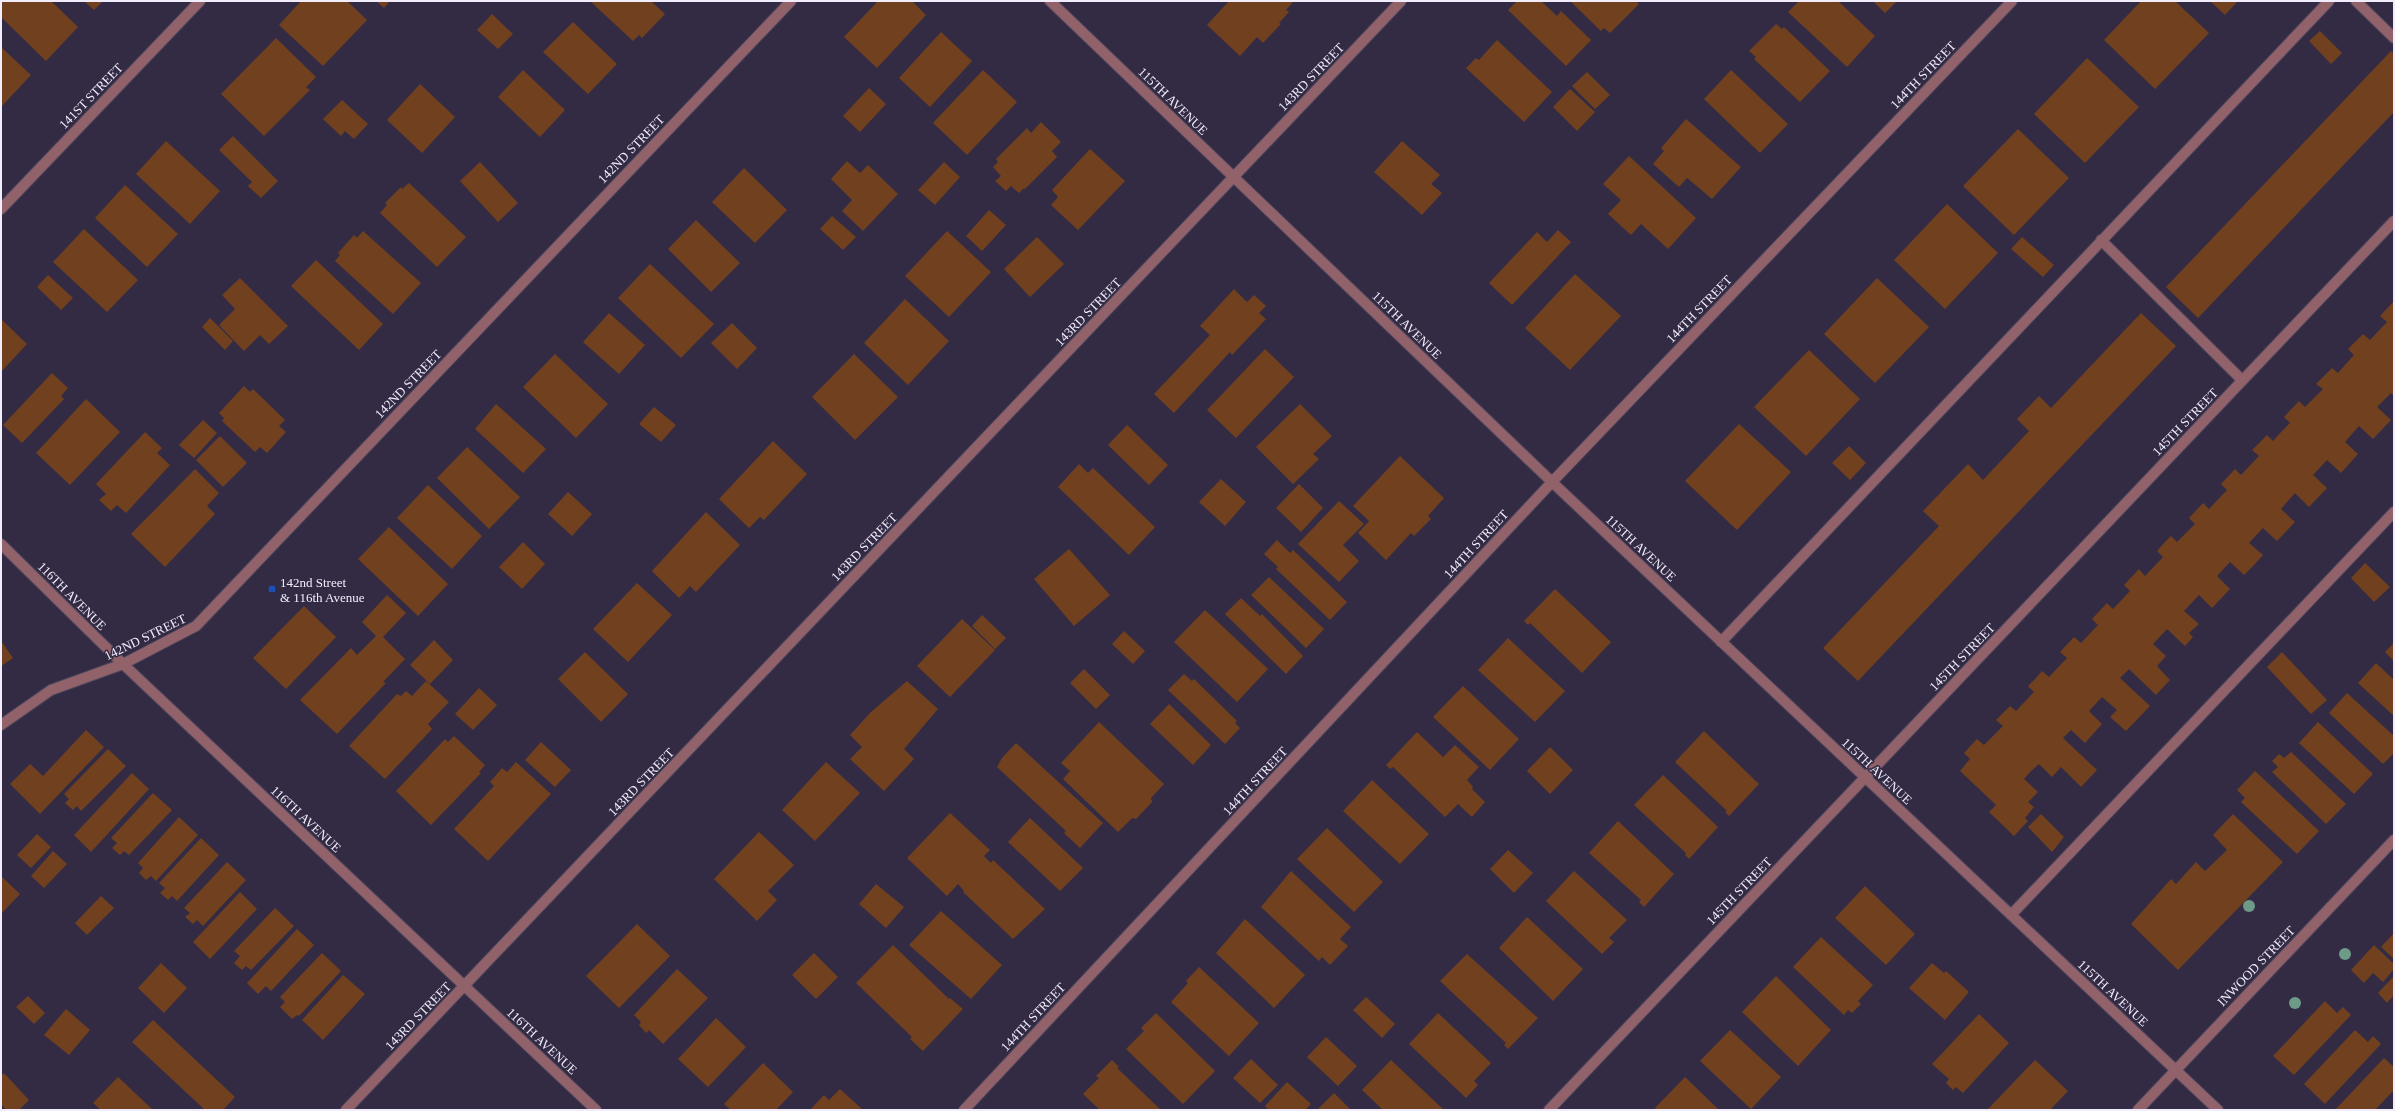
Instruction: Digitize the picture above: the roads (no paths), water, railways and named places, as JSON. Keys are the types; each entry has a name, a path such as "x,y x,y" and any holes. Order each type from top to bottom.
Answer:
{"street":[{"name":"141ST STREET","path":"1,209 200,1"},
{"name":"142ND STREET","path":"1,725 52,690 123,664 196,626 791,1"},
{"name":"115TH AVENUE","path":"1050,1 1552,482 2218,1110"},
{"name":"143RD STREET","path":"346,1110 1401,1"},
{"name":"144TH STREET","path":"964,1110 1552,482 2012,1"},
{"path":"1722,642 2101,240 2330,1"},
{"path":"2356,1 2394,38"},
{"name":"145TH STREET","path":"1549,1110 2394,221"},
{"path":"2101,240 2242,380"},
{"path":"2011,915 2394,512"},
{"name":"116TH AVENUE","path":"1,544 123,664 596,1110"},
{"name":"INWOOD STREET","path":"2138,1110 2394,840"}],"place":[{"name":"142nd Street & 116th Avenue","path":"272,589"}]}
